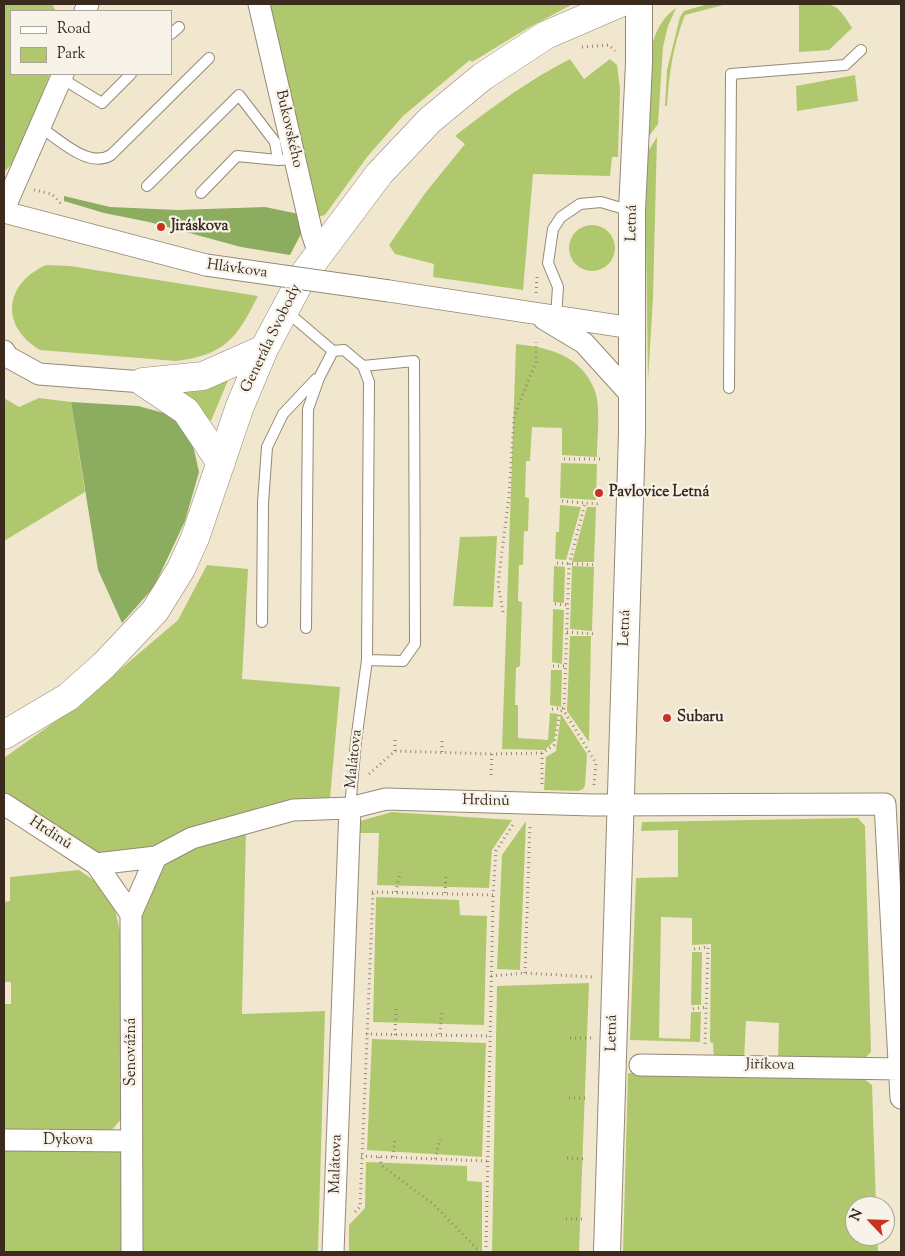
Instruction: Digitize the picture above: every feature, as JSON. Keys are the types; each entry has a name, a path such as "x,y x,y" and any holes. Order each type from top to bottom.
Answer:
{"main road":[{"name":"Generála Svobody","path":"4,736 68,697 104,665 155,611 181,569 195,538 240,406 264,349 304,274 378,174 430,120 482,77 546,35 618,4"},
{"path":"143,382 203,376 264,349"},
{"path":"143,382 186,411 221,463"}],"street":[{"name":"Bukovského","path":"259,4 286,160 319,254"},
{"name":"Letná","path":"607,1252 632,396 632,211 639,62 639,4"},
{"path":"4,211 62,76"},
{"name":"Hlávkova","path":"4,211 206,266 389,291 632,328"},
{"name":"Hlávkova","path":"545,316 584,343 632,396"},
{"path":"4,351 8,357 39,374 143,382"},
{"name":"Hrdinů","path":"96,864 156,857 192,838 292,810 350,800 593,805 885,804 897,933"},
{"name":"Malátova","path":"333,1252 350,800"},
{"name":"Hrdinů","path":"4,804 96,864 131,914"},
{"name":"Senovážná","path":"132,1252 131,914 156,857"},
{"path":"897,933 901,1098"},
{"name":"Jiříkova","path":"640,1065 900,1057"},
{"name":"Dykova","path":"4,1140 132,1141"}],"lane":[{"path":"729,388 731,74 844,65 861,50"},
{"path":"40,127 82,155 105,159 209,58"},
{"path":"62,76 102,103 130,75"},
{"path":"147,186 239,95 275,142 286,160"},
{"path":"201,193 237,156 286,160"},
{"path":"545,316 558,288 548,263 553,229 561,216 580,204 601,202 632,211"},
{"path":"285,311 333,350 344,350 363,366 414,361 415,644 403,660 367,660"},
{"path":"306,628 308,409 333,350"},
{"name":"Malátova","path":"350,800 367,660 369,382 363,366"},
{"path":"262,622 263,503 267,447 283,414 321,375"}],"path":[{"path":"580,47 609,45 621,58"},
{"path":"14,185 52,194 59,203 67,206"},
{"path":"503,612 498,584 510,496 514,416 536,362 536,342"},
{"path":"564,459 600,460"},
{"path":"562,501 599,504"},
{"path":"586,504 569,565 564,711 596,763 593,805"},
{"path":"557,563 596,565"},
{"path":"555,604 568,606"},
{"path":"567,632 595,634"},
{"path":"553,666 566,666"},
{"path":"552,709 564,708"},
{"path":"395,751 492,754 542,753 554,745 560,712 564,708"},
{"path":"350,800 395,751 396,738"},
{"path":"442,740 442,752"},
{"path":"525,973 530,803 542,753"},
{"path":"491,775 492,754"},
{"path":"486,1252 493,895 496,851 530,803"},
{"path":"396,892 400,872"},
{"path":"445,893 446,874"},
{"path":"487,1161 361,1156 372,892 493,895"},
{"path":"694,949 708,947 705,1064"},
{"path":"491,976 525,973 594,977"},
{"path":"693,1009 706,1007"},
{"path":"395,1035 396,1008"},
{"path":"440,1034 442,1009"},
{"path":"367,1034 490,1036"},
{"path":"570,1038 592,1038"},
{"path":"569,1098 590,1098"},
{"path":"393,1157 395,1138"},
{"path":"434,1159 440,1139"},
{"path":"379,1157 382,1166 433,1204 480,1252"},
{"path":"567,1158 588,1159"},
{"path":"566,1219 586,1219"}],"green space":[{"path":"4,4 52,4 55,10 10,10 10,75 50,75 18,154 4,172"},
{"path":"270,4 573,4 528,28 472,62 470,60 403,116 367,157 325,215 317,217"},
{"path":"708,4 727,4 685,15 670,71 667,106 665,106 667,70 680,17 684,11"},
{"path":"799,4 826,4 837,8 852,28 829,50 799,52"},
{"path":"676,8 668,26 663,47 658,124 647,139 647,87 651,50 656,34 664,19"},
{"path":"570,59 584,79 610,59 617,65 620,88 618,157 612,157 610,176 533,174 523,290 433,277 434,264 395,254 389,245 426,192 465,144 455,136 511,94"},
{"path":"855,75 858,101 797,111 796,86"},
{"path":"657,137 653,297 648,381 645,172 647,153"},
{"path":"64,196 110,207 178,210 265,207 299,214 304,228 290,255 241,247 149,222 104,213 64,201"},
{"path":"588,225 596,225 605,229 611,235 615,248 611,261 605,267 596,271 588,271 579,267 573,261 569,252 569,244 573,235 579,229"},
{"path":"46,265 70,266 258,296 243,323 227,342 218,349 193,358 176,361 40,350 27,340 18,329 13,318 12,306 15,294 22,283 32,273"},
{"path":"516,344 552,351 573,362 582,369 589,379 595,391 598,406 597,457 562,455 562,428 532,427 530,461 526,461 525,497 529,498 528,531 524,531 523,565 519,565 518,601 522,602 520,666 516,668 515,705 518,705 518,738 548,740 550,713 558,714 554,741 545,750 502,749"},
{"path":"229,378 211,421 176,389"},
{"path":"4,398 19,407 39,398 71,402 85,492 4,541"},
{"path":"71,402 138,406 175,416 192,441 199,472 185,521 154,587 122,623 98,570"},
{"path":"561,463 597,464 596,500 560,498"},
{"path":"560,505 581,507 566,560 555,559"},
{"path":"587,507 596,507 594,562 572,562"},
{"path":"497,536 493,607 453,606 460,537"},
{"path":"207,565 248,569 242,679 340,687 330,798 133,854 88,853 4,796 4,758 81,703 178,620"},
{"path":"554,566 565,567 564,603 553,602"},
{"path":"572,566 594,567 592,631 570,629"},
{"path":"553,609 564,610 562,664 552,662"},
{"path":"570,636 591,636 589,742 567,711"},
{"path":"551,670 562,670 561,707 550,705"},
{"path":"561,714 587,754 585,785 583,789 578,791 544,790 546,757 556,751"},
{"path":"392,812 512,820 492,850 489,888 377,885 379,833 355,833 360,821"},
{"path":"858,818 865,826 871,1052 862,1061 778,1059 779,1023 746,1021 744,1059 714,1060 713,1043 710,1042 711,944 692,945 692,918 661,917 659,1038 690,1039 691,1012 701,1012 700,1042 630,1040 636,878 678,877 678,830 641,831 642,822"},
{"path":"526,821 520,970 497,969 502,855"},
{"path":"246,829 242,1014 325,1011 318,1252 140,1252 139,915 155,880 170,861 190,848"},
{"path":"79,870 111,892 120,931 125,1115 109,1133 4,1133 4,1004 11,1004 11,982 4,982 4,902 10,901 10,877"},
{"path":"376,897 459,900 460,915 487,916 484,1025 373,1022"},
{"path":"692,952 702,952 701,1005 691,1005"},
{"path":"589,983 579,1252 492,1252 497,986"},
{"path":"372,1039 486,1043 482,1157 367,1150"},
{"path":"628,1073 863,1078 872,1085 876,1196 845,1196 845,1246 878,1246 878,1252 623,1252"},
{"path":"4,1147 118,1150 125,1156 124,1252 4,1252"},
{"path":"366,1162 467,1166 467,1181 482,1182 482,1252 349,1252 349,1225 365,1208"}],"place":[{"name":"Jiráskova","path":"161,227"},
{"name":"Pavlovice Letná","path":"599,493"},
{"name":"Subaru","path":"667,718"}]}
